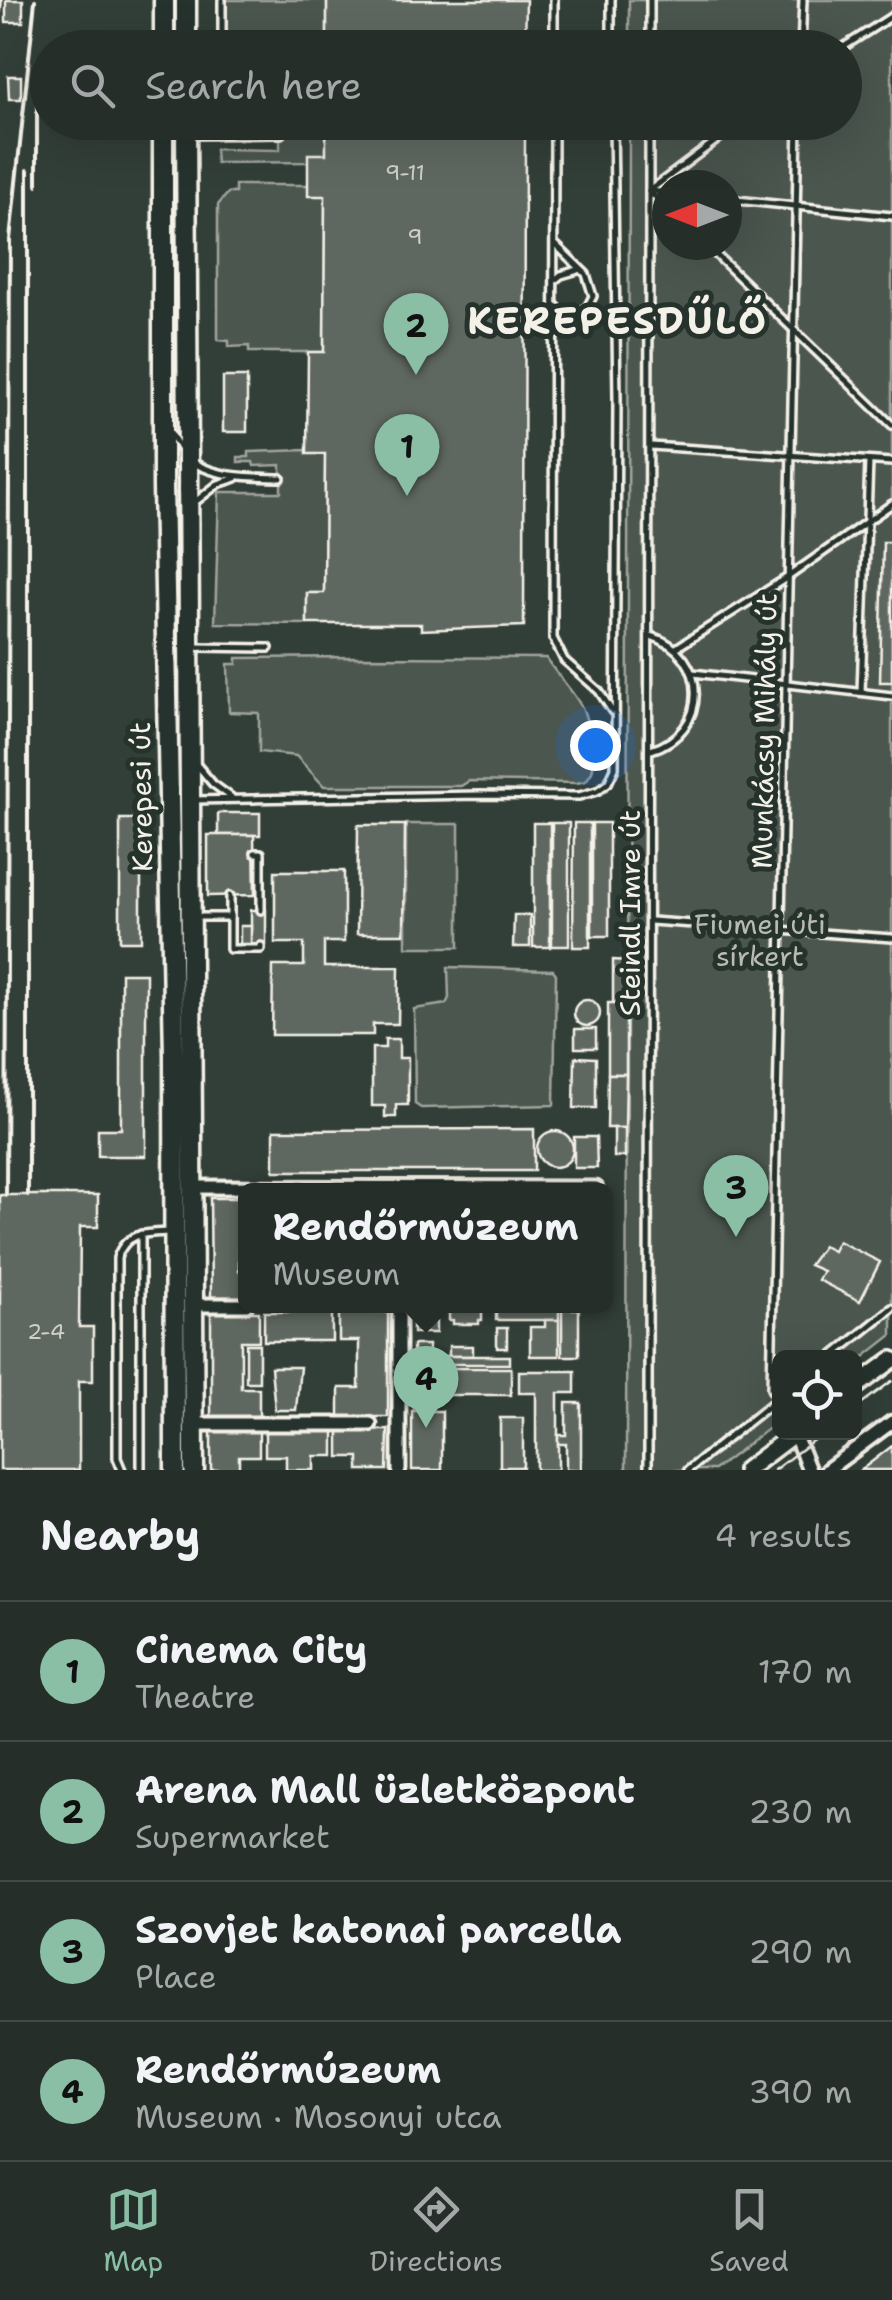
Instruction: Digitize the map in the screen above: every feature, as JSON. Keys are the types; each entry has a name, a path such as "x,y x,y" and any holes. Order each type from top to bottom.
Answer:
{"main road":[{"path":"164,0 164,30"},
{"path":"186,0 186,30"},
{"name":"Kerepesi út","path":"164,140 175,1470"},
{"name":"Kerepesi út","path":"186,140 187,800 196,854 189,918 194,1470"},
{"path":"862,1382 892,1360"},
{"path":"746,1470 786,1440"}],"street":[{"path":"174,1167 192,1188 238,1188"},
{"path":"192,1305 238,1305"},
{"path":"399,1470 400,1313"},
{"path":"828,1470 892,1422"},
{"path":"193,1424 370,1424"},
{"path":"798,1440 809,1470"}],"lane":[{"path":"222,0 222,30"},
{"path":"554,0 554,30"},
{"path":"611,0 612,30"},
{"path":"650,0 650,30"},
{"path":"802,30 803,0"},
{"path":"862,35 892,16"},
{"path":"164,156 177,140"},
{"path":"554,140 553,638 564,660 598,690 614,714"},
{"path":"187,800 579,796 608,784 614,768 617,399 612,140"},
{"name":"Steindl Imre út","path":"648,1467 649,140"},
{"path":"648,191 716,140"},
{"name":"Munkácsy Mihály út","path":"772,1390 798,140"},
{"path":"648,191 652,191"},
{"path":"648,191 652,195"},
{"path":"742,201 892,216"},
{"path":"554,242 582,270 593,296 588,306 555,336"},
{"path":"722,260 892,425"},
{"path":"555,280 582,270"},
{"path":"555,305 576,316"},
{"path":"164,420 176,446 206,470 239,477 281,478"},
{"path":"651,446 892,462"},
{"path":"861,692 869,460"},
{"path":"189,508 206,492 239,477"},
{"path":"676,648 788,577 892,504"},
{"path":"650,750 675,738 688,724 696,699 693,673 676,648 651,636"},
{"path":"188,647 270,648"},
{"path":"693,673 892,696"},
{"path":"188,738 199,769 234,799"},
{"path":"255,853 261,853 261,910"},
{"path":"230,896 230,949 261,947"},
{"path":"189,918 230,917"},
{"path":"650,921 892,938"},
{"path":"122,1470 117,1458 116,1267 123,1244 141,1234 172,1232 184,1238 192,1254"},
{"path":"141,1234 141,1470"},
{"path":"840,1350 892,1308"},
{"path":"688,1470 772,1403"}],"green space":[{"path":"226,0 327,0 327,30 225,30"},
{"name":"Fiumei úti sírkert","path":"629,0 892,0 892,1335 862,1359 862,1350 772,1350 772,1425 714,1470 626,1470 629,140 862,140 862,30 629,30"},
{"path":"280,140 326,140 326,154 308,162 216,163 215,149 280,150"},
{"path":"235,185 308,185 325,196 324,352 249,352 249,346 229,347 229,341 218,340 218,205 228,193 235,193"},
{"path":"307,450 325,454 324,593 307,593 307,624 215,623 219,492 281,492 281,465 254,466 253,462 238,462 238,457 249,457 249,452"},
{"path":"171,493 182,493 179,632 173,566"},
{"path":"237,658 546,658 583,710 587,734 583,747 590,741 598,742 592,772 586,781 577,783 469,781 461,786 324,786 296,756 259,752 259,713 229,712 228,664 237,664"},
{"path":"406,824 459,824 459,947 406,947"},
{"path":"448,967 553,970 554,1105 421,1108 415,1104 414,1009 446,1004"}],"building":[{"path":"6,0 23,0 23,22 6,22"},
{"path":"327,0 526,0 525,30 327,30"},
{"path":"8,76 21,76 21,99 9,99"},
{"path":"326,140 525,140 524,626 421,630 421,624 307,624 307,593 324,593 325,454 307,454 308,352 324,352 325,196 308,196 308,154 326,154"},
{"path":"223,377 247,377 247,432 223,432"},
{"path":"883,542 892,542 892,682 880,682"},
{"path":"218,813 260,813 260,835 218,835"},
{"path":"120,819 141,819 141,941 120,941"},
{"path":"533,823 550,823 550,947 533,947"},
{"path":"552,823 569,823 569,946 552,946"},
{"path":"574,823 590,823 590,947 573,947"},
{"path":"592,823 609,823 609,936 592,936"},
{"path":"358,825 405,825 404,934 357,934"},
{"path":"208,835 254,835 255,895 208,896"},
{"path":"275,871 344,871 344,942 324,942 324,967 399,967 398,1024 373,1024 373,1035 272,1035 273,966 304,966 304,943 275,943"},
{"path":"251,910 266,910 266,945 251,945"},
{"path":"514,915 530,915 530,947 513,947"},
{"path":"240,926 251,926 251,944 240,944"},
{"path":"613,960 627,961 626,1003 613,1003"},
{"path":"121,973 146,973 146,1156 98,1156 98,1129 121,1129"},
{"path":"587,1000 596,1004 600,1013 596,1022 587,1026 578,1022 574,1013 578,1004"},
{"path":"608,1003 626,1003 626,1074 608,1074"},
{"path":"575,1029 596,1029 596,1048 575,1048"},
{"path":"385,1039 399,1039 399,1058 408,1058 408,1105 396,1105 396,1117 385,1117 385,1106 372,1106 372,1048 385,1048"},
{"path":"575,1057 596,1058 596,1108 574,1108"},
{"path":"608,1074 626,1074 625,1128 607,1128"},
{"path":"614,1128 625,1128 625,1157 614,1157"},
{"path":"534,1129 534,1171 274,1171 274,1130"},
{"path":"555,1131 568,1136 573,1149 568,1162 555,1167 542,1162 537,1149 542,1136"},
{"path":"574,1137 596,1137 597,1168 574,1168"},
{"path":"0,1195 98,1195 98,1227 80,1227 79,1327 93,1327 93,1381 79,1381 79,1470 0,1470"},
{"path":"210,1198 238,1198 238,1297 211,1297"},
{"path":"838,1241 880,1262 860,1301 818,1280 823,1271 809,1265 823,1246 833,1251"},
{"path":"211,1312 259,1313 259,1341 241,1341 241,1388 259,1388 259,1417 211,1417"},
{"path":"264,1313 332,1313 332,1341 264,1341"},
{"path":"339,1313 388,1313 388,1417 339,1417 339,1388 359,1388 359,1341 339,1341"},
{"path":"413,1313 436,1313 436,1333 413,1333"},
{"path":"449,1313 482,1313 479,1324 453,1324"},
{"path":"496,1313 559,1313 559,1320 496,1320"},
{"path":"562,1313 579,1313 579,1356 562,1356"},
{"path":"545,1320 559,1320 559,1356 530,1356 530,1327 545,1327"},
{"path":"497,1328 507,1328 507,1348 497,1348"},
{"path":"246,1344 259,1344 259,1382 246,1382"},
{"path":"413,1345 428,1345 428,1356 413,1356"},
{"path":"449,1346 473,1346 473,1356 449,1356"},
{"path":"413,1356 510,1356 510,1364 413,1364"},
{"path":"271,1367 300,1367 296,1410 275,1410"},
{"path":"413,1368 511,1368 511,1395 433,1395 433,1411 414,1411"},
{"path":"519,1371 575,1371 575,1393 558,1393 558,1470 536,1470 536,1393 519,1393"},
{"path":"566,1403 581,1403 581,1470 566,1470 566,1444 558,1444 558,1435 566,1435"},
{"path":"412,1411 442,1411 442,1470 412,1470"},
{"path":"500,1418 523,1418 523,1467 500,1467"},
{"path":"211,1430 259,1430 259,1456 239,1456 239,1470 211,1470"},
{"path":"265,1430 334,1430 334,1456 314,1456 314,1470 286,1470 286,1456 265,1456"},
{"path":"339,1430 388,1430 387,1470 359,1470 359,1457 339,1457"},
{"path":"892,1446 892,1470 861,1470"}],"tram line":[{"path":"862,1403 892,1381"},
{"path":"774,1470 813,1440"}],"railway":[{"path":"0,12 1,0"},
{"path":"32,30 35,0"},
{"path":"6,1195 10,240 30,48"},
{"path":"37,140 37,185"},
{"path":"28,170 28,1195"}],"place":[{"name":"Arena Mall üzletközpont","path":"416,375"},
{"name":"Cinema City","path":"407,496"},
{"name":"Szovjet katonai parcella","path":"736,1237"},
{"name":"Rendőrmúzeum","path":"426,1428"}],"district":[{"name":"KEREPESDŰLŐ","path":"618,321"}]}
